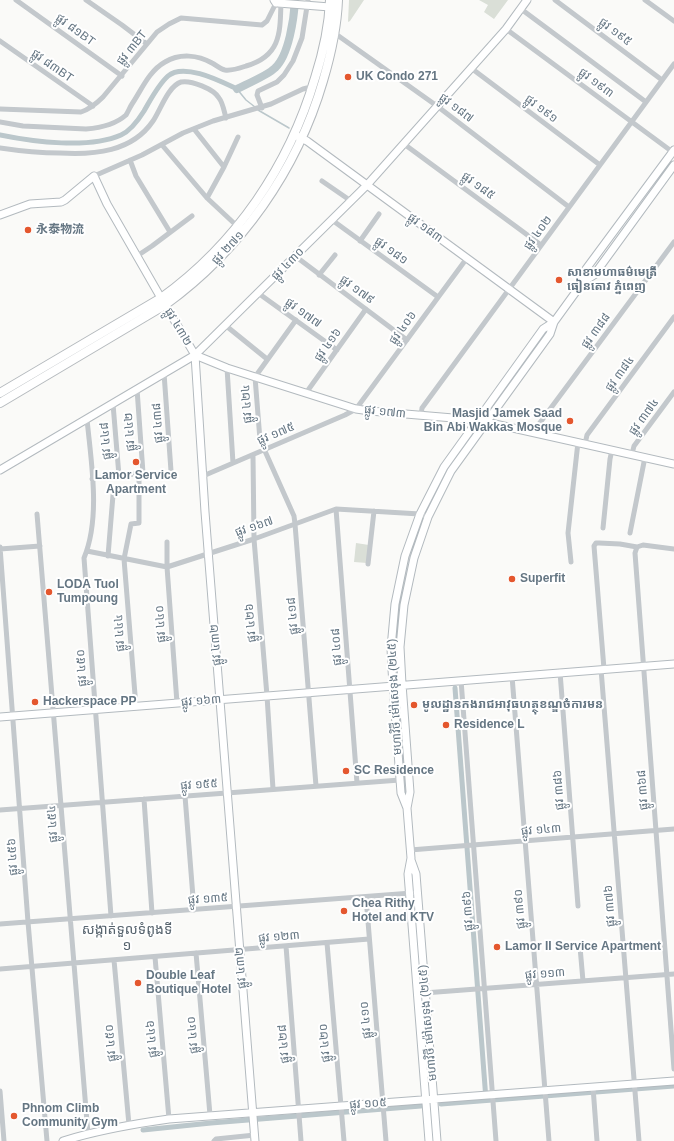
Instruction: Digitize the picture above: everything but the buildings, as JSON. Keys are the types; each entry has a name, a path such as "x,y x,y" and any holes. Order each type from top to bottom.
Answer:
{"main road":[{"name":"ផ្លូវ ២៧១","path":"0,403 163,301 198,268 237,226 270,181 299,137 338,0"},
{"name":"ផ្លូវ ២៧១","path":"0,393 163,301 183,292 202,275 243,232 270,196 284,173 299,137 317,101 330,54 330,4"}],"street":[{"name":"ផ្លូវ ៨១BT","path":"16,0 122,76"},
{"path":"86,0 147,44"},
{"name":"ផ្លូវ ៤៣០","path":"0,470 195,355 368,185 506,29 527,0"},
{"name":"ផ្លូវ ១៩៥","path":"555,0 662,80"},
{"path":"645,0 674,21"},
{"name":"ផ្លូវ ៣BT","path":"0,109 81,112 93,106 122,76 157,32 169,24 181,18 262,25 267,21 279,2"},
{"path":"0,122 22,126 86,129 96,128 118,120 126,114 151,73 167,61 177,57 190,56 201,58 223,69 229,70 258,62 275,45 279,37 281,14 279,2 330,4"},
{"path":"259,109 257,95 258,91 277,82 293,62 302,38 307,3"},
{"path":"521,8 646,102"},
{"name":"ផ្លូវ ១៩៣","path":"506,29 674,152"},
{"name":"ផ្លូវ ១៨៧","path":"330,32 437,106 569,207"},
{"name":"ផ្លូវ ៨៣BT","path":"0,41 93,106"},
{"name":"ផ្លូវ ៤០២","path":"421,415 422,408 674,64"},
{"name":"ផ្លូវ ១៩១","path":"471,68 600,165"},
{"path":"0,148 28,152 79,154 113,150 129,143 142,134 153,122 170,92 180,82 188,82 212,90 218,96 226,118"},
{"path":"0,215 30,204 60,202 65,200 94,176 162,145 183,133 226,118 259,109 303,89 307,88 312,90"},
{"path":"194,129 224,167"},
{"path":"207,198 238,137"},
{"name":"ផ្លូវ ១៨៣","path":"299,137 368,185 554,322"},
{"name":"ផ្លូវ ១៨៥","path":"404,144 541,245"},
{"path":"162,145 207,198 237,226"},
{"name":"មហាវិថី ម៉ៅសេទុង (២៤៥)","path":"583,282 586,269 674,152"},
{"path":"130,160 136,176 170,232"},
{"name":"មហាវិថី ម៉ៅសេទុង (២៤៥)","path":"429,1141 408,874 410,854 407,808 410,792 402,684 401,628 410,572 428,517 451,471 550,334 554,322 583,282 594,275 674,165"},
{"name":"ផ្លូវ ៤៣២","path":"94,176 107,204 195,355 208,553 255,1138"},
{"path":"322,181 351,202"},
{"path":"360,241 379,214"},
{"path":"137,256 192,216"},
{"name":"ផ្លូវ ១៨១","path":"332,220 438,297"},
{"name":"ផ្លូវ ៣៨៨","path":"537,433 539,424 674,242"},
{"path":"319,275 335,254"},
{"name":"ផ្លូវ ១៧៩","path":"295,256 407,340"},
{"name":"ផ្លូវ ៤០៦","path":"356,409 467,258"},
{"name":"ផ្លូវ ១៧៧","path":"258,293 337,350"},
{"name":"ផ្លូវ ៤១៦","path":"306,393 366,309"},
{"name":"ផ្លូវ ៣៨៤","path":"571,562 568,533 576,452 581,443 674,317"},
{"name":"ផ្លូវ ៤២៤","path":"264,450 260,440 256,377 267,359 296,320"},
{"name":"មហាវិថី ម៉ៅសេទុង (២៤៥)","path":"407,808 401,793 393,685 392,628 402,570 413,531 444,467 543,329 554,322"},
{"path":"225,325 267,359"},
{"name":"ផ្លូវ ១៧៣","path":"195,355 227,368 356,409 477,420 674,464"},
{"path":"227,368 234,463"},
{"name":"ផ្លូវ ៤៣៨","path":"164,373 171,471"},
{"path":"508,378 515,383"},
{"name":"ផ្លូវ ៤៤២","path":"124,559 131,524 139,523 141,473 137,389"},
{"name":"ផ្លូវ ៣៧៤","path":"632,454 634,446 674,392"},
{"name":"ផ្លូវ ៤៤៨","path":"113,404 119,476"},
{"name":"ផ្លូវ ១៧៥","path":"203,476 356,409"},
{"name":"ផ្លូវ ៤៥០","path":"87,419 93,512 92,529 84,558 111,916"},
{"name":"ផ្លូវ ៤១៨","path":"264,450 294,516 316,786"},
{"path":"603,528 612,450"},
{"name":"ផ្លូវ ៤២៦","path":"253,455 254,539 273,789"},
{"path":"630,533 645,457"},
{"path":"92,480 141,473"},
{"path":"108,556 113,495"},
{"name":"ផ្លូវ ១៦៧","path":"87,551 166,567 254,539 336,509 420,514 428,517"},
{"name":"ផ្លូវ ៤០៨","path":"336,509 357,783"},
{"path":"368,564 374,511"},
{"name":"ផ្លូវ ៤៥៤","path":"37,514 88,1134"},
{"name":"ផ្លូវ ៤៤០","path":"167,542 166,567 177,703"},
{"name":"ផ្លូវ ៣៧៦","path":"637,547 620,544 599,543 596,543 594,546 614,834 636,1087 639,1141"},
{"path":"637,547 643,545 674,549"},
{"path":"0,548 40,546"},
{"name":"ផ្លូវ ៣៦៨","path":"637,547 635,553 643,666 674,1069"},
{"name":"ផ្លូវ ៤៥៦","path":"0,548 28,922 47,1141"},
{"name":"ផ្លូវ ៤៤៤","path":"124,559 136,707"},
{"path":"392,628 401,628"},
{"name":"ផ្លូវ ១៦៣","path":"0,717 402,684 674,664"},
{"name":"ផ្លូវ ៣៨៦","path":"560,672 578,906"},
{"name":"ផ្លូវ ៣៩០","path":"512,676 549,1141"},
{"name":"ផ្លូវ ៣៩៦","path":"461,680 480,989 490,1097 496,1141"},
{"name":"ផ្លូវ ១៥៥","path":"0,810 400,780"},
{"path":"184,796 194,910"},
{"path":"144,799 152,913"},
{"name":"ផ្លូវ ១៤៣","path":"410,854 471,845 674,829"},
{"name":"មហាវិថី ម៉ៅសេទុង (២៤៥)","path":"410,854 416,874 418,893 437,1141"},
{"name":"ផ្លូវ ១៣៥","path":"0,924 418,893"},
{"name":"ផ្លូវ ៤១០","path":"366,897 386,1141"},
{"name":"ផ្លូវ ១២៣","path":"0,969 369,939"},
{"name":"ផ្លូវ ៤២០","path":"327,943 344,1141"},
{"name":"ផ្លូវ ៤២៨","path":"286,946 302,1141"},
{"path":"580,947 583,981"},
{"name":"ផ្លូវ ៤៤០","path":"196,953 210,1115"},
{"name":"ផ្លូវ ៤៤៦","path":"156,957 169,1119"},
{"name":"ផ្លូវ ៤៥០","path":"114,960 129,1125"},
{"name":"ផ្លូវ ១១៣","path":"417,994 674,974"},
{"name":"ផ្លូវ ១០៥","path":"63,1141 129,1125 169,1119 210,1115 253,1114 383,1105 434,1099 545,1094 636,1087 674,1081"},
{"path":"593,1090 597,1141"},
{"path":"0,1091 4,1141"},
{"path":"214,1141 216,1139 255,1138"}],"shaded area":[{"path":"349,0 364,0 348,22"},
{"path":"479,0 508,0 494,19 484,12 488,5"},
{"path":"356,543 369,545 367,563 354,562"}],"waterway":[{"path":"237,89 268,74 280,62 290,36 295,0"},
{"path":"0,135 61,143 93,142 121,135 128,131 137,121 164,80 175,72 193,72 213,78 237,89"},
{"path":"237,89 246,100 255,107"},
{"path":"258,110 289,128"},
{"path":"455,688 486,1100"},
{"path":"441,1104 674,1086"},
{"path":"143,1130 421,1106"}],"place":[{"name":"UK Condo 271","path":"348,77"},
{"name":"永泰物流","path":"28,230"},
{"name":"សាខាមហាធម៌មេត្រី ធៀនតោវ ភ្នំពេញ","path":"559,280"},
{"name":"Masjid Jamek Saad Bin Abi Wakkas Mosque","path":"570,421"},
{"name":"Lamor Service Apartment","path":"136,462"},
{"name":"Superfit","path":"512,579"},
{"name":"LODA Tuol Tumpoung","path":"49,592"},
{"name":"Hackerspace PP","path":"35,702"},
{"name":"មូលដ្ឋានកងរាជអាវុធហត្ថុខណ្ឌចំការមន","path":"414,705"},
{"name":"Residence L","path":"446,725"},
{"name":"SC Residence","path":"346,771"},
{"name":"Chea Rithy Hotel and KTV","path":"344,911"},
{"name":"Lamor II Service Apartment","path":"497,947"},
{"name":"Double Leaf Boutique Hotel","path":"138,983"},
{"name":"Phnom Climb Community Gym","path":"14,1116"}],"district":[{"name":"សង្កាត់ទួលទំពូងទី ១","path":"127,938"}]}
